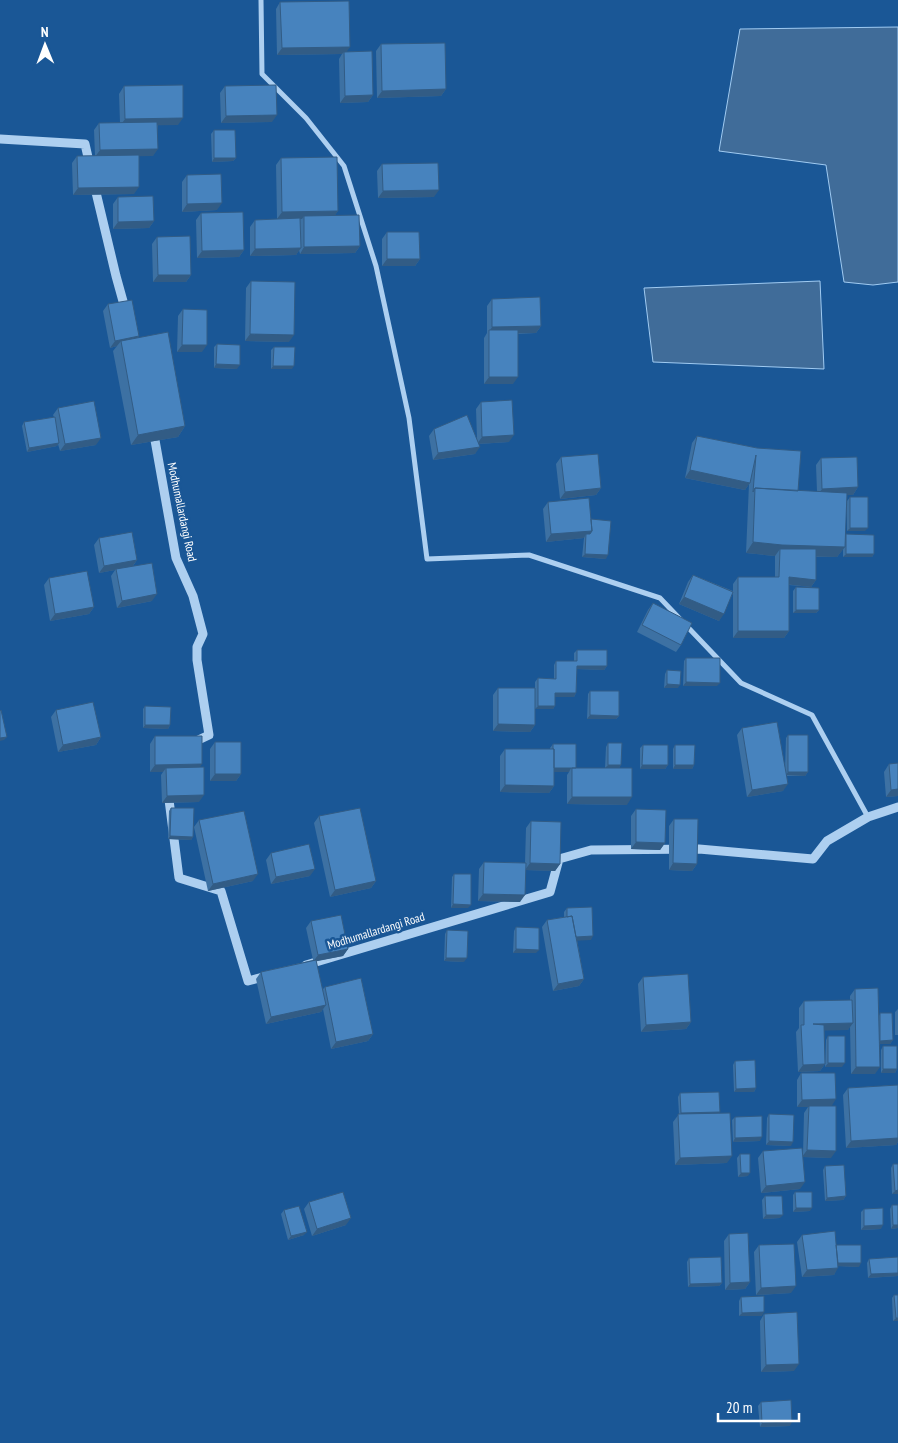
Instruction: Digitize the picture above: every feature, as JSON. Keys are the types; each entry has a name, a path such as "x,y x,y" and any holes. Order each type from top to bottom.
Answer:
{"street":[{"path":"261,0 262,74 306,118 344,166 376,266 410,418 428,558 529,554 660,598 741,683 812,715 868,817"},
{"path":"0,140 85,144 128,319"},
{"name":"Modhumallardangi Road","path":"151,420 176,558 193,596 203,634 197,647 197,660 209,735 187,746"},
{"path":"168,785 179,878 221,891 248,981 275,974"},
{"name":"Modhumallardangi Road","path":"294,969 550,892 559,859 591,850 699,849 813,859 827,841 868,817 898,807"}],"water":[{"path":"898,27 898,282 873,285 844,282 826,165 719,151 740,29"},
{"path":"820,281 824,369 653,362 644,288"}],"building":[{"path":"349,1 350,47 282,48 280,2"},
{"path":"445,43 446,89 382,91 381,44"},
{"path":"372,51 373,95 345,96 344,52"},
{"path":"183,85 183,118 125,119 124,86"},
{"path":"276,85 277,115 226,116 225,86"},
{"path":"157,122 158,149 100,150 99,123"},
{"path":"214,130 235,130 236,158 214,158"},
{"path":"139,155 139,187 78,188 77,156"},
{"path":"337,157 338,211 282,212 281,158"},
{"path":"438,163 439,190 383,191 382,164"},
{"path":"221,174 222,203 187,204 187,175"},
{"path":"153,196 154,221 118,222 118,197"},
{"path":"243,212 244,250 202,251 201,213"},
{"path":"359,215 360,246 304,247 304,216"},
{"path":"300,218 301,248 255,249 255,220"},
{"path":"387,232 419,232 420,259 387,259"},
{"path":"190,236 191,275 158,275 157,237"},
{"path":"251,281 295,282 294,335 250,334"},
{"path":"540,297 541,326 492,327 492,299"},
{"path":"132,300 139,336 115,341 108,304"},
{"path":"183,309 207,310 207,345 182,345"},
{"path":"489,330 518,330 518,377 489,377"},
{"path":"168,332 185,426 138,435 121,341"},
{"path":"217,344 240,345 240,365 216,364"},
{"path":"274,347 295,347 294,366 273,366"},
{"path":"512,400 514,435 482,437 481,402"},
{"path":"94,401 101,438 65,444 58,408"},
{"path":"467,415 480,447 438,453 434,429"},
{"path":"55,417 59,443 29,448 24,422"},
{"path":"697,436 757,448 801,451 798,491 755,488 753,492 756,455 750,483 690,470"},
{"path":"598,454 601,488 565,492 561,457"},
{"path":"857,457 858,487 822,489 821,458"},
{"path":"755,488 847,493 845,547 753,542"},
{"path":"850,497 868,497 868,528 850,528"},
{"path":"589,498 592,531 551,534 548,502"},
{"path":"591,519 611,521 608,555 585,554 586,534 590,534 592,531"},
{"path":"132,532 137,560 104,566 99,538"},
{"path":"846,534 874,535 874,554 846,554"},
{"path":"780,549 816,549 816,580 789,577 789,631 738,631 738,577 779,577"},
{"path":"152,563 157,594 122,601 116,569"},
{"path":"87,571 94,607 55,614 49,578"},
{"path":"693,575 733,592 724,614 684,597"},
{"path":"796,587 819,588 819,610 796,610"},
{"path":"653,603 692,623 681,645 642,625"},
{"path":"577,650 607,650 607,666 577,666 576,693 555,693 555,706 538,706 538,678 556,679 556,661 577,661"},
{"path":"686,658 720,658 720,683 686,682"},
{"path":"667,670 681,671 680,685 667,684"},
{"path":"498,688 535,688 535,725 498,724"},
{"path":"590,691 619,691 619,716 590,715"},
{"path":"93,702 101,737 63,745 56,710"},
{"path":"145,706 171,707 170,725 145,725"},
{"path":"0,711 7,737 0,738"},
{"path":"777,722 788,784 752,790 742,728"},
{"path":"788,735 808,735 808,772 788,772"},
{"path":"155,736 202,736 202,764 155,765"},
{"path":"215,742 241,742 241,774 215,774"},
{"path":"608,743 622,743 621,765 608,765"},
{"path":"553,744 576,744 576,768 554,768"},
{"path":"643,745 668,745 668,765 642,765"},
{"path":"675,745 695,745 694,765 675,765"},
{"path":"505,749 554,749 554,786 505,785"},
{"path":"898,763 898,789 891,790 889,764"},
{"path":"204,767 204,795 167,796 166,768"},
{"path":"572,768 632,768 632,797 572,797"},
{"path":"171,808 194,808 193,837 170,836"},
{"path":"360,808 376,881 335,890 319,816"},
{"path":"636,809 666,810 665,843 636,842"},
{"path":"244,811 258,874 213,884 199,820"},
{"path":"674,819 698,819 697,864 673,863"},
{"path":"531,821 561,822 560,864 530,863"},
{"path":"309,844 315,869 276,877 271,853"},
{"path":"484,862 526,863 525,895 483,894"},
{"path":"454,874 471,874 471,905 453,904"},
{"path":"592,907 593,936 576,937 572,916 567,917 567,908"},
{"path":"341,915 348,949 318,955 311,921"},
{"path":"572,916 584,979 558,984 547,920"},
{"path":"516,927 539,928 539,950 516,949"},
{"path":"447,930 468,931 467,958 446,958"},
{"path":"316,960 326,1005 271,1017 261,972"},
{"path":"688,974 691,1022 646,1025 643,977"},
{"path":"361,978 373,1034 336,1042 325,987"},
{"path":"878,988 880,1067 856,1067 855,989"},
{"path":"852,1000 853,1023 813,1024 824,1025 825,1064 803,1065 801,1025 804,1025 804,1001"},
{"path":"880,1013 892,1013 893,1040 880,1041"},
{"path":"828,1036 845,1036 845,1063 828,1063"},
{"path":"883,1046 897,1046 897,1069 883,1069"},
{"path":"755,1060 756,1088 736,1089 735,1061"},
{"path":"801,1073 835,1073 836,1099 802,1100"},
{"path":"898,1085 898,1138 851,1141 848,1088"},
{"path":"719,1092 720,1112 681,1113 680,1093"},
{"path":"809,1106 836,1106 836,1151 807,1150"},
{"path":"730,1113 732,1156 680,1158 678,1114"},
{"path":"769,1114 794,1115 793,1142 769,1141"},
{"path":"762,1116 762,1137 735,1138 735,1117"},
{"path":"802,1148 805,1182 766,1186 763,1151"},
{"path":"740,1154 750,1154 750,1173 741,1173"},
{"path":"893,1164 898,1164 898,1190 895,1191"},
{"path":"844,1165 846,1196 827,1198 825,1166"},
{"path":"343,1192 351,1218 317,1229 309,1202"},
{"path":"795,1192 812,1192 812,1208 796,1208"},
{"path":"765,1196 782,1196 783,1215 766,1215"},
{"path":"892,1205 898,1205 898,1225 893,1225"},
{"path":"299,1206 307,1232 291,1236 284,1210"},
{"path":"883,1208 883,1225 864,1226 864,1209"},
{"path":"835,1231 838,1268 807,1270 802,1235"},
{"path":"748,1233 750,1282 730,1283 729,1234"},
{"path":"794,1244 796,1286 761,1288 759,1245"},
{"path":"836,1245 861,1245 861,1263 838,1263"},
{"path":"721,1257 722,1283 690,1284 689,1258"},
{"path":"898,1257 898,1273 871,1274 869,1259"},
{"path":"894,1295 898,1295 898,1318 896,1318"},
{"path":"764,1296 764,1312 742,1313 741,1297"},
{"path":"797,1312 799,1364 766,1365 764,1314"},
{"path":"791,1400 792,1422 762,1423 761,1402"}]}
